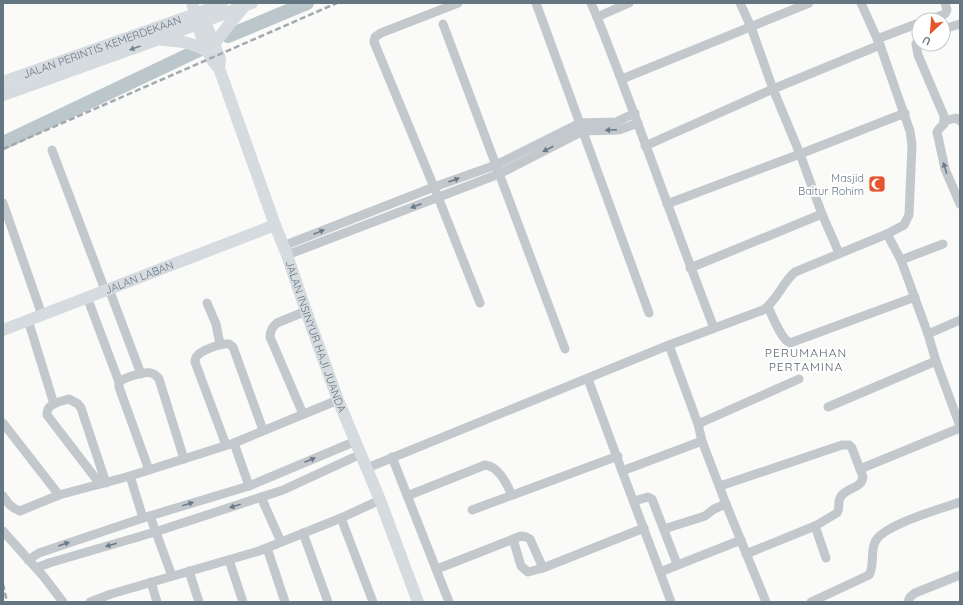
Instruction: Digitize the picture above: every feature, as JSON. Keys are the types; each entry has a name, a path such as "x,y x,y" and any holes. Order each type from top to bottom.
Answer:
{"street":[{"path":"197,14 222,3"},
{"path":"458,3 381,33 374,40 374,42 480,303"},
{"path":"536,3 649,313"},
{"path":"591,3 635,113 645,146 714,328"},
{"path":"597,17 629,3"},
{"path":"740,3 800,154 822,214 839,253"},
{"path":"622,79 809,3"},
{"path":"367,468 669,345 763,310 772,303 789,278 795,272 887,234 904,225 909,215 912,145 910,131 905,113 878,42 861,3"},
{"path":"197,14 249,4"},
{"path":"159,40 186,42 211,48 231,22 249,4"},
{"name":"JALAN PERINTIS KEMERDEKAAN","path":"3,95 159,40 197,14"},
{"name":"JALAN PERINTIS KEMERDEKAAN","path":"3,82 197,14"},
{"name":"JALAN INSINYUR HAJI JUANDA","path":"197,14 211,48 215,65 219,68 338,400 380,500 418,602"},
{"path":"443,24 565,349"},
{"path":"645,146 911,27"},
{"path":"917,52 944,116 944,121 937,132 938,142 945,169 960,204"},
{"path":"285,251 366,213 496,165 582,127 616,122 635,113"},
{"path":"667,204 905,113"},
{"path":"944,121 956,118 960,121"},
{"path":"285,251 370,224 500,174 582,127 619,130 638,123"},
{"path":"52,150 107,290 132,346 141,374"},
{"path":"3,203 42,315"},
{"path":"366,213 370,224"},
{"path":"690,268 822,214"},
{"name":"JALAN LABAN","path":"3,330 274,225"},
{"path":"860,469 960,427 956,406 936,361 915,296 901,260 887,234"},
{"path":"901,260 942,244"},
{"path":"768,307 783,337 790,344 915,296"},
{"path":"87,297 119,382 119,387 149,470"},
{"path":"207,303 216,324 220,344"},
{"path":"302,414 270,338 270,333 273,326 277,323 306,311"},
{"path":"28,320 54,404"},
{"path":"928,334 960,320"},
{"path":"249,486 195,362 195,358 199,353 220,344 229,344 233,347 263,430"},
{"path":"669,345 698,424 702,441 766,602"},
{"path":"828,407 936,361"},
{"path":"119,382 125,378 146,373 152,373 159,379 184,459"},
{"path":"588,379 618,456 622,471 671,602"},
{"path":"698,424 799,379"},
{"path":"69,399 78,404 81,408 103,484 50,421 47,411 48,408 54,404 69,399"},
{"path":"3,496 10,506 14,509 20,510 59,495 130,476 230,444 338,400"},
{"path":"3,423 59,495"},
{"path":"28,560 39,553 146,517 249,486 356,441"},
{"path":"622,471 702,441"},
{"path":"720,486 846,444 849,444 852,448 863,477 862,482 860,485 842,494 838,502 839,510 837,513 815,526 746,554"},
{"path":"36,568 49,562 155,532 283,490 361,454"},
{"path":"472,510 618,456"},
{"path":"392,457 449,602"},
{"path":"407,496 485,465 490,466 497,471 512,496"},
{"path":"130,476 146,517 155,532 172,576"},
{"path":"261,497 281,542"},
{"path":"634,501 646,497 650,498 664,529 676,564"},
{"path":"90,602 113,598 151,582 267,548 341,518 380,500"},
{"path":"811,602 870,575 872,567 872,552 875,542 880,535 892,527 960,502"},
{"path":"664,529 705,516 714,509 726,504"},
{"path":"341,518 373,602"},
{"path":"815,526 826,558"},
{"path":"512,539 521,566 528,572 543,568 644,528"},
{"path":"3,531 64,602"},
{"path":"303,533 328,602"},
{"path":"437,569 521,536 530,539 543,568"},
{"path":"660,572 676,564 741,540"},
{"path":"267,548 285,602"},
{"path":"229,560 242,602"},
{"path":"189,571 199,602"},
{"path":"908,602 910,597 915,593 960,575"},
{"path":"151,582 157,602"}],"waterway":[{"path":"228,36 307,3"},
{"path":"3,143 201,49"}],"railway":[{"path":"3,149 337,3"},
{"path":"3,584 7,602"}],"place":[{"name":"Masjid Baitur Rohim","path":"877,184"}],"district":[{"name":"PERUMAHAN PERTAMINA","path":"806,359"}]}
